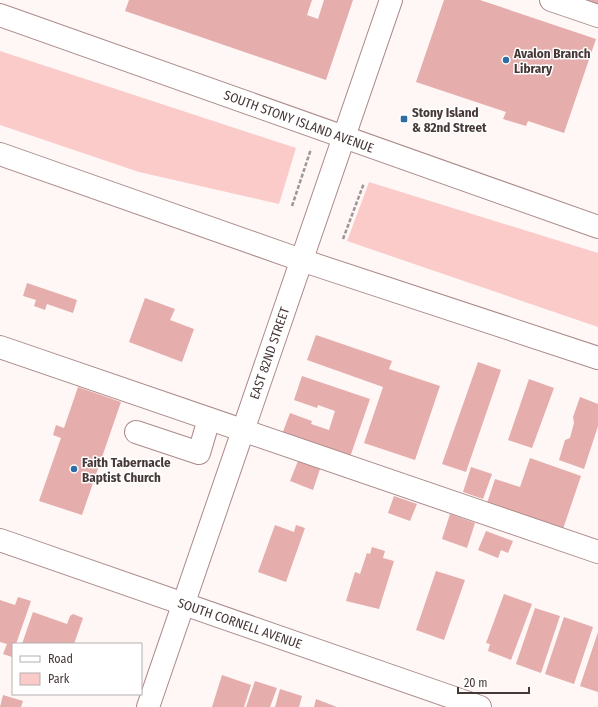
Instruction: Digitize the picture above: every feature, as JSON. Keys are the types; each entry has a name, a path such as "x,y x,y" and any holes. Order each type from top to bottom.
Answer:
{"main road":[{"name":"EAST 82ND STREET","path":"148,707 391,0"},
{"path":"551,0 598,16"},
{"name":"SOUTH STONY ISLAND AVENUE","path":"0,15 598,227"},
{"path":"0,154 301,260 598,358"},
{"path":"0,347 598,552"},
{"path":"136,432 199,453 210,419"},
{"name":"SOUTH CORNELL AVENUE","path":"0,540 480,707"}],"path":[{"path":"292,206 311,148"},
{"path":"343,240 364,183"}],"green space":[{"path":"0,51 296,148 279,204 139,172 0,125"},
{"path":"369,182 598,253 598,327 347,241"}],"building":[{"path":"129,0 312,0 307,15 318,19 324,0 353,0 326,80 125,11"},
{"name":"Avalon Branch Library","path":"444,0 480,0 596,39 564,133 528,121 526,126 503,119 506,112 416,82"},
{"path":"582,0 598,0 598,4 594,4"},
{"path":"27,283 77,300 73,313 47,304 45,310 34,306 36,300 23,296"},
{"path":"145,298 175,309 170,320 194,329 182,362 129,342"},
{"path":"316,335 392,361 389,369 440,386 415,460 364,443 383,387 307,360"},
{"path":"478,362 501,370 466,472 442,464"},
{"path":"302,376 370,399 349,460 281,437 290,413 312,421 311,424 329,430 335,411 318,405 317,408 294,400"},
{"path":"529,379 554,388 532,448 508,440"},
{"name":"Faith Tabernacle Baptist Church","path":"78,387 121,402 82,515 39,501 61,438 53,435 56,425 64,428"},
{"path":"580,397 598,404 598,426 584,469 559,460 565,440 570,438 574,423 573,417"},
{"path":"530,458 581,476 563,529 487,503 495,479 520,487"},
{"path":"298,461 320,469 313,490 290,481"},
{"path":"471,467 492,474 483,499 463,492"},
{"path":"394,496 417,504 410,521 388,513"},
{"path":"450,514 475,523 467,548 442,539"},
{"path":"275,525 294,532 296,525 305,528 286,582 258,572"},
{"path":"486,531 513,541 508,553 501,550 498,558 478,550"},
{"path":"372,547 385,551 383,558 394,561 379,609 346,601 355,572 360,574 367,553 370,554"},
{"path":"436,571 465,580 444,640 416,630"},
{"path":"504,594 532,604 511,660 488,651 490,644 486,643"},
{"path":"18,597 31,601 16,643 12,643 12,657 3,654 7,644 0,642 0,600 15,605"},
{"path":"535,608 560,616 541,673 516,664"},
{"path":"33,612 67,624 70,616 73,614 83,618 74,643 22,643"},
{"path":"564,617 593,627 574,684 545,674"},
{"path":"598,632 598,692 580,686"},
{"path":"222,675 251,685 244,707 212,707"},
{"path":"255,681 277,688 270,707 246,707"},
{"path":"280,689 302,696 299,707 275,707"},
{"path":"3,695 23,701 21,707 0,707"},
{"path":"316,699 337,707 314,707"}],"place":[{"name":"Avalon Branch Library","path":"506,60"},
{"name":"Stony Island & 82nd Street","path":"404,119"},
{"name":"Faith Tabernacle Baptist Church","path":"74,469"}]}
